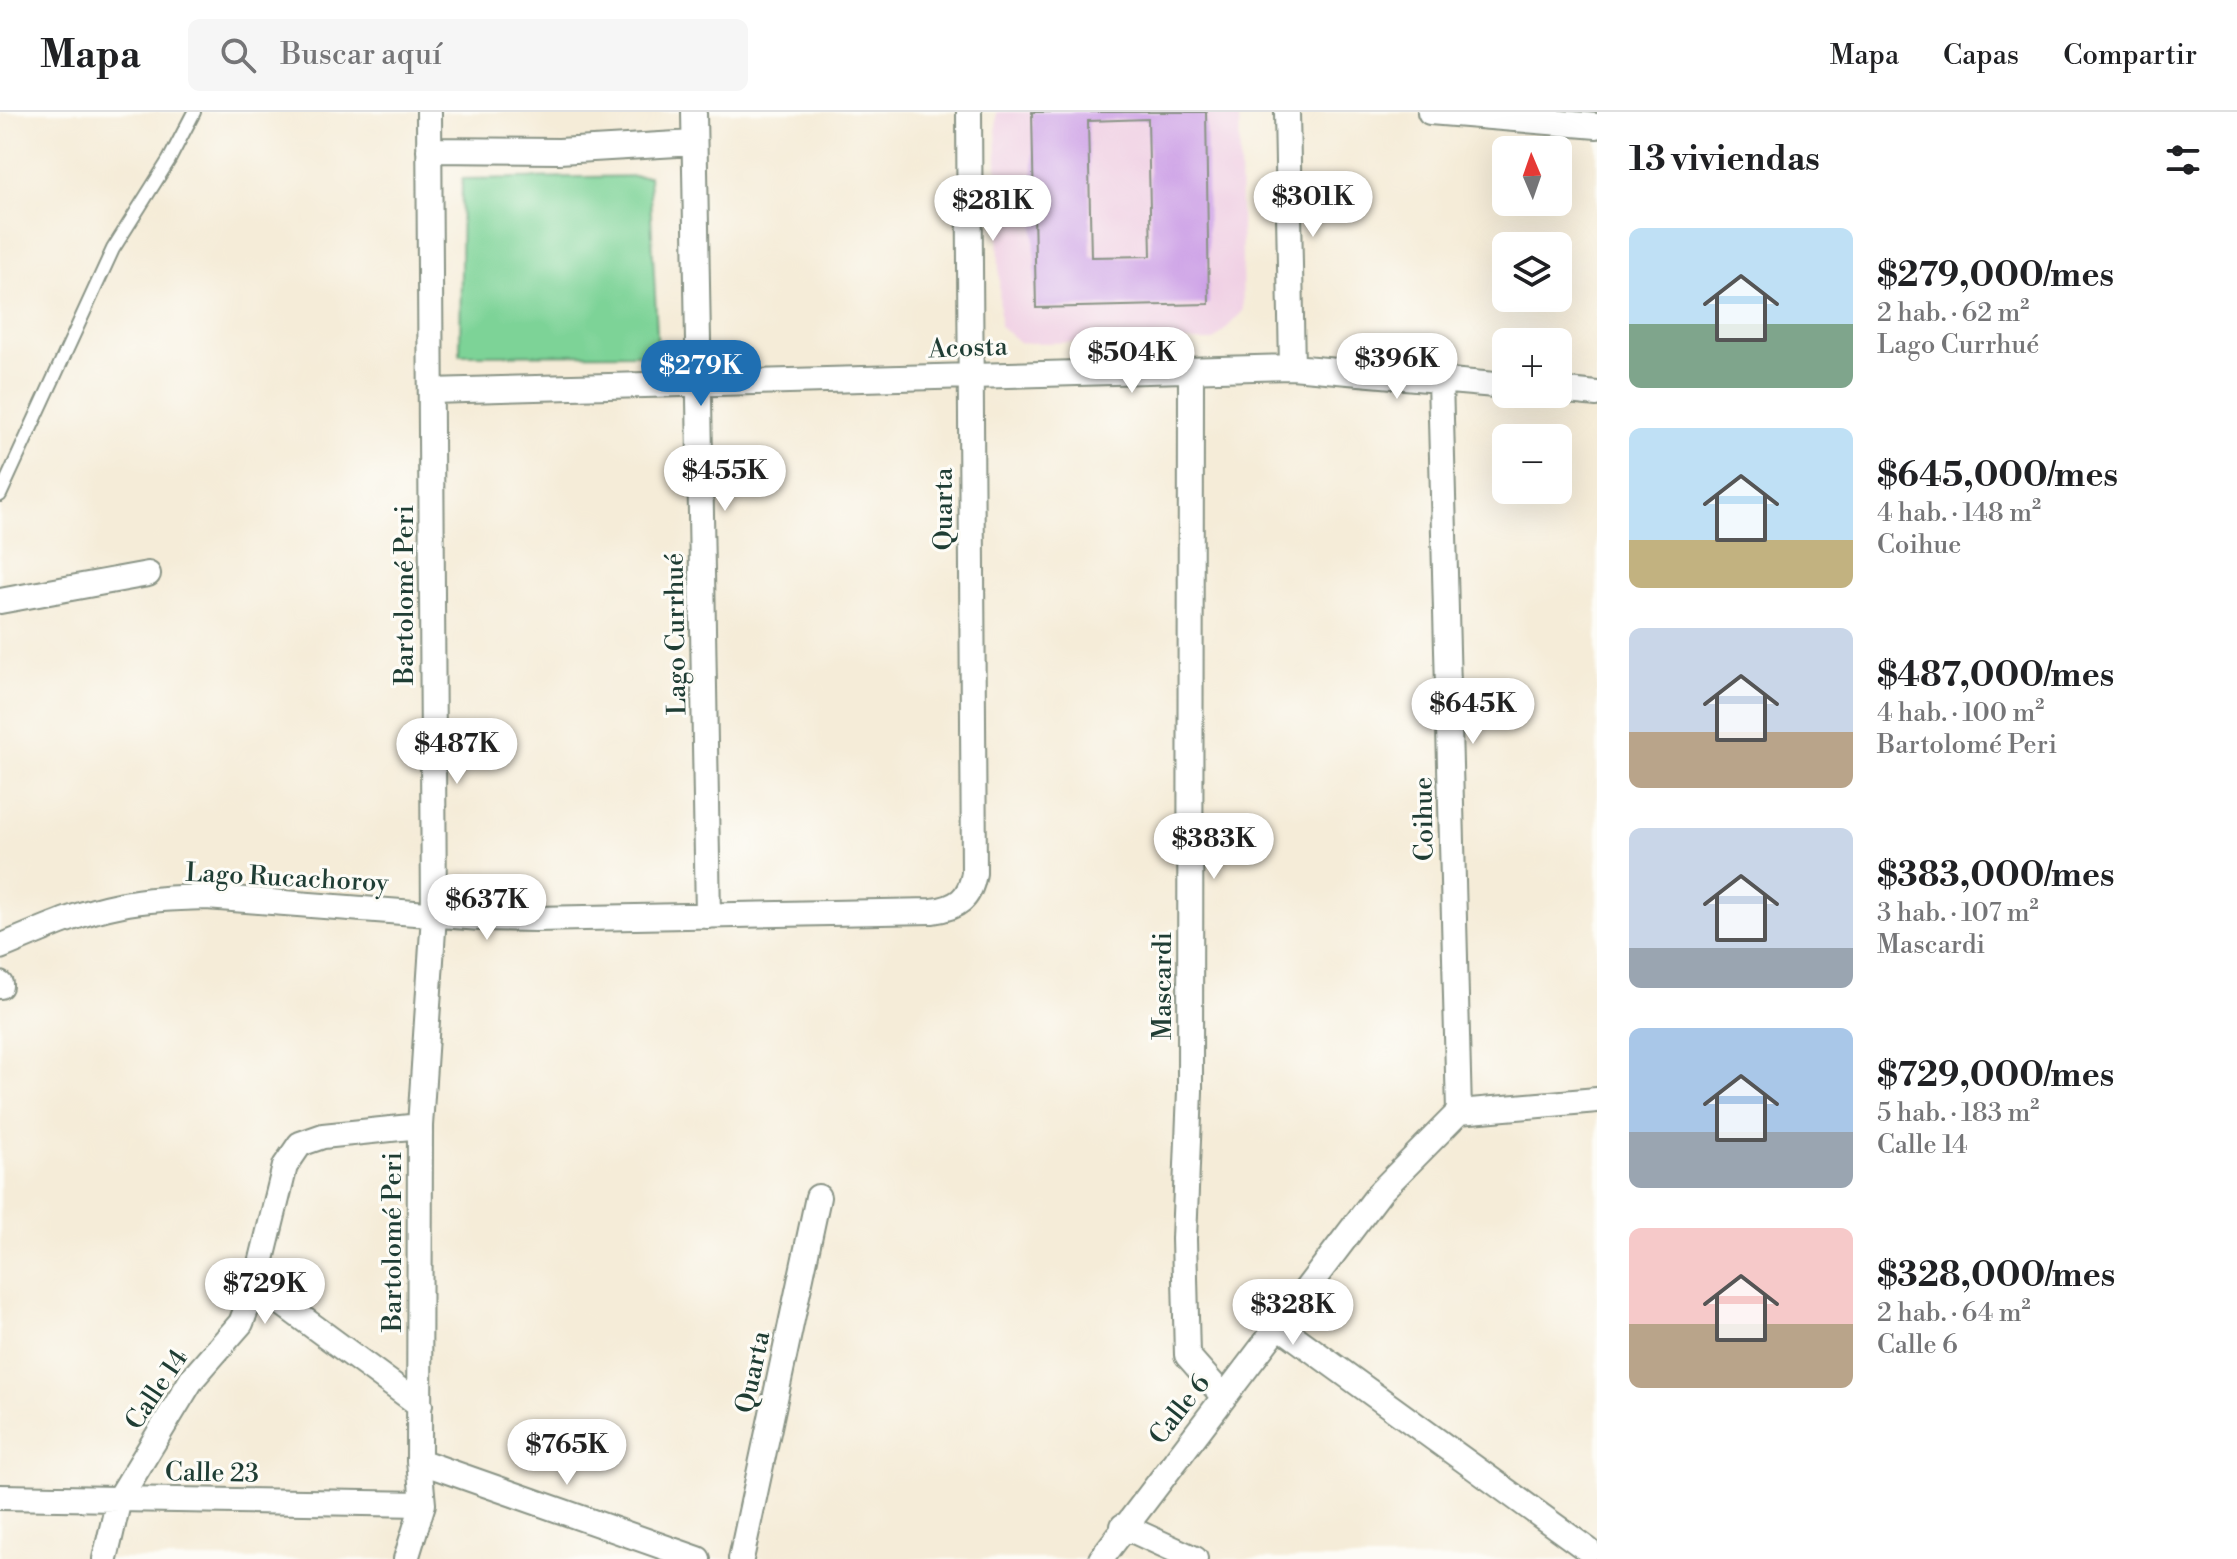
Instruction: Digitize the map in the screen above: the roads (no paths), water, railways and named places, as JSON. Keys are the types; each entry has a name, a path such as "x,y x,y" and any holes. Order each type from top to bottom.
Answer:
{"street":[{"name":"Bartolomé Peri","path":"423,1504 419,1461 420,1126 434,915 429,112"},
{"name":"Lago Currhué","path":"694,112 708,916"},
{"name":"Quarta","path":"961,903 968,894 974,873 969,112"},
{"path":"1287,112 1292,367"},
{"path":"1430,112 1597,126"},
{"path":"429,150 559,151 694,143"},
{"name":"Acosta","path":"431,391 1292,367 1492,385"},
{"name":"Mascardi","path":"1191,370 1190,1091 1184,1239 1187,1355 1224,1397"},
{"name":"Coihue","path":"1440,380 1459,1112"},
{"path":"1572,391 1597,394"},
{"path":"0,601 148,574"},
{"name":"Lago Rucachoroy","path":"0,947 76,916 119,904 162,899 206,897 434,915 535,919 932,911 961,903"},
{"path":"1459,1112 1597,1100"},
{"name":"Calle 6","path":"1101,1559 1123,1526 1381,1191 1459,1112"},
{"name":"Calle 14","path":"105,1559 119,1499 192,1379 241,1323 256,1284 285,1166 300,1144 323,1136 420,1126"},
{"name":"Quarta","path":"741,1559 818,1197"},
{"path":"256,1284 420,1405"},
{"path":"1279,1326 1587,1551"},
{"path":"419,1461 698,1559"},
{"name":"Calle 23","path":"0,1497 423,1504"},
{"path":"406,1559 423,1504"},
{"path":"1123,1526 1195,1559"}],"lane":[{"path":"0,495 113,249 169,160 194,112"}]}
